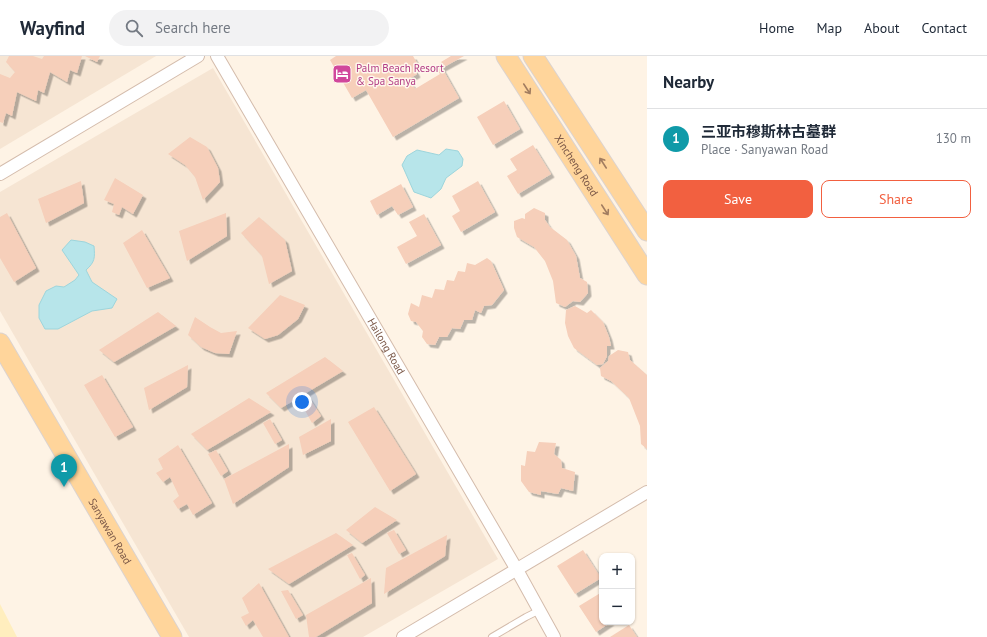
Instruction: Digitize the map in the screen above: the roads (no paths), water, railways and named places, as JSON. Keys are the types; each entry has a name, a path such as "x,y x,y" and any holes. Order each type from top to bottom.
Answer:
{"main road":[{"name":"Xincheng Road","path":"506,56 647,275"},
{"path":"533,56 647,231"},
{"name":"Sanyawan Road","path":"0,343 172,637"}],"street":[{"path":"0,174 198,56"},
{"name":"Hailong Road","path":"217,56 517,570 538,611 554,637"},
{"path":"405,637 647,492"}],"lane":[{"path":"492,637 538,611"}],"water":[{"path":"446,149 458,151 463,159 462,166 446,178 441,189 431,198 414,192 402,165 407,156 417,150 439,155"},
{"path":"71,240 85,242 94,246 94,260 86,270 92,282 117,299 112,308 92,311 58,329 45,329 39,318 39,305 46,291 56,286 64,287 75,280 79,275 62,250"}],"place":[{"name":"Palm Beach Resort & Spa Sanya","path":"342,74"},
{"name":"三亚市穆斯林古墓群","path":"64,487"}]}
